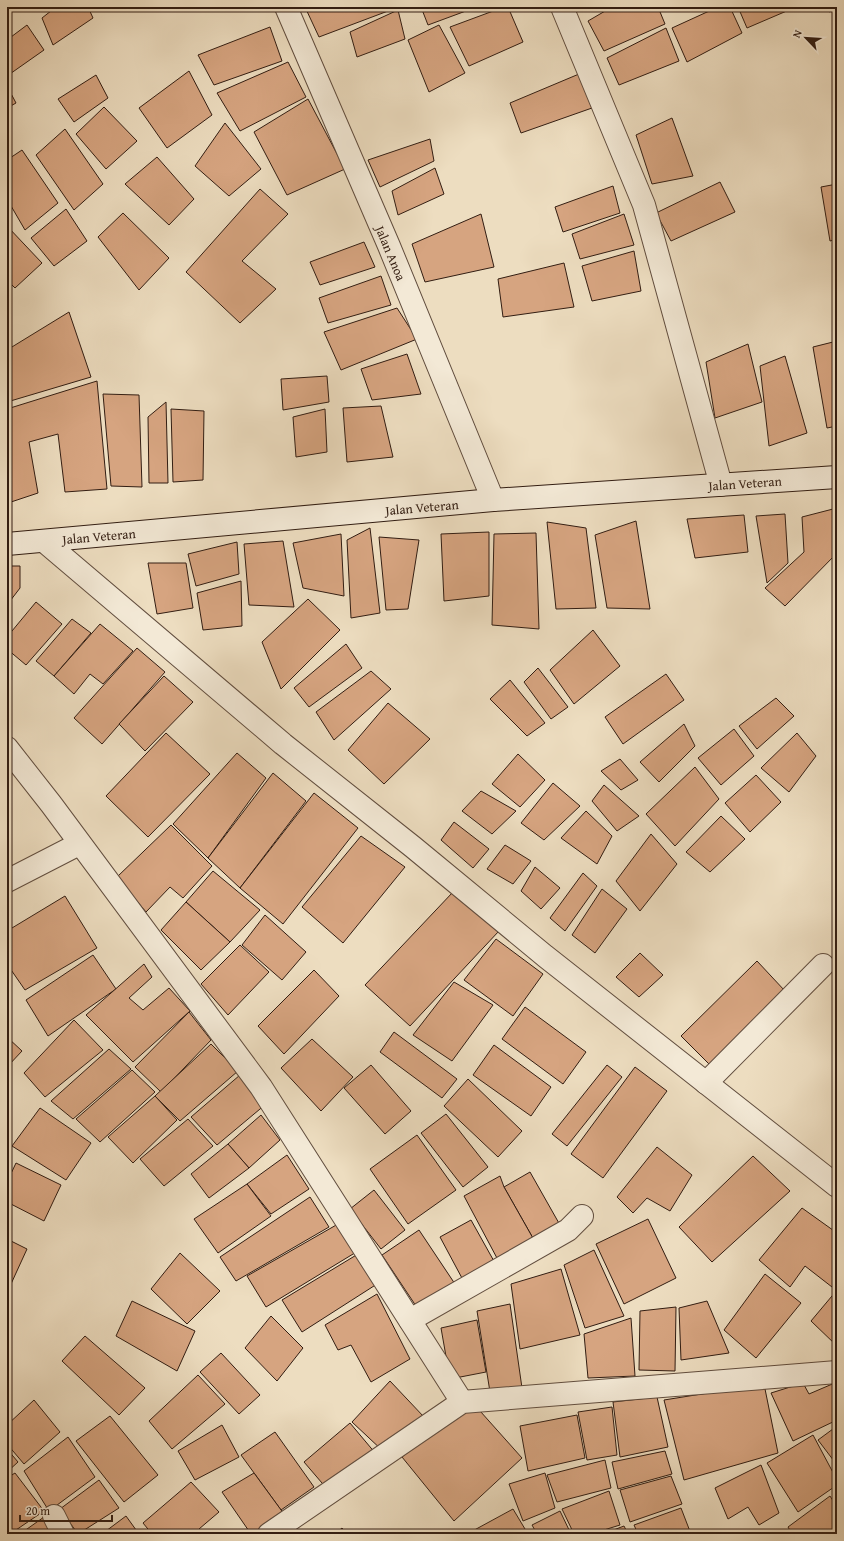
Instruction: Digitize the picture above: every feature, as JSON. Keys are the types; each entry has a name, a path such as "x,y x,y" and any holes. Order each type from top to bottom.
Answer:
{"street":[{"name":"Jalan Anoa","path":"286,7 389,246 493,500"},
{"path":"562,7 644,205 721,485"},
{"name":"Jalan Veteran","path":"7,544 493,500 837,477"},
{"path":"44,541 283,744 413,847 545,956 837,1186"},
{"path":"7,748 51,804 79,844 261,1087 462,1402"},
{"path":"7,881 79,844"},
{"path":"706,1083 823,965"},
{"path":"410,1320 568,1230 582,1216"},
{"path":"269,1534 462,1402 837,1372"}],"building":[{"path":"56,7 88,7 93,18 53,45 42,18"},
{"path":"305,7 386,7 388,11 319,37"},
{"path":"421,7 474,7 474,8 428,25"},
{"path":"504,7 508,7 523,42 469,66 450,27"},
{"path":"612,7 658,7 665,24 604,51 588,21"},
{"path":"718,7 730,7 742,33 687,62 672,28"},
{"path":"738,7 796,7 747,28"},
{"path":"826,7 837,7 837,8 829,12"},
{"path":"398,10 405,39 357,57 350,32"},
{"path":"27,25 44,50 7,76 7,40"},
{"path":"439,25 465,73 429,92 408,40"},
{"path":"270,27 282,61 214,85 198,55"},
{"path":"666,28 679,61 619,85 607,58"},
{"path":"288,62 306,97 240,131 217,93"},
{"path":"189,71 212,115 167,148 139,108"},
{"path":"579,74 592,108 521,133 510,103"},
{"path":"96,75 108,98 74,122 58,99"},
{"path":"7,86 16,103 7,108"},
{"path":"308,99 345,169 287,195 254,132"},
{"path":"104,107 137,141 106,169 76,134"},
{"path":"672,118 693,176 652,184 636,135"},
{"path":"225,123 261,169 229,196 195,166"},
{"path":"65,129 103,184 74,210 36,155"},
{"path":"430,139 434,161 380,187 368,160"},
{"path":"22,150 58,203 25,230 7,199 7,160"},
{"path":"157,157 194,199 169,225 125,184"},
{"path":"435,168 444,194 398,215 392,191"},
{"path":"720,182 735,212 671,241 656,213"},
{"path":"837,184 837,239 830,241 821,187"},
{"path":"613,186 620,213 563,232 555,207"},
{"path":"260,189 288,214 242,261 276,289 240,323 186,272"},
{"path":"66,209 87,241 54,266 31,238"},
{"path":"123,213 169,258 139,290 98,237"},
{"path":"481,214 494,267 425,282 412,244"},
{"path":"624,214 634,245 580,259 572,234"},
{"path":"7,226 42,263 15,288 7,280"},
{"path":"364,242 375,267 320,285 310,262"},
{"path":"634,251 641,291 592,301 582,266"},
{"path":"836,254 837,297 834,298"},
{"path":"564,263 574,307 503,317 498,279"},
{"path":"381,276 391,305 328,323 319,298"},
{"path":"397,308 417,339 341,370 324,332"},
{"path":"69,312 91,377 7,402 7,350"},
{"path":"837,341 837,426 827,428 813,347"},
{"path":"748,344 762,402 715,418 706,362"},
{"path":"407,354 421,394 372,400 361,369"},
{"path":"785,356 807,433 769,446 760,366"},
{"path":"327,376 329,402 283,410 281,379"},
{"path":"97,381 107,489 65,492 58,434 29,442 38,493 11,502 7,490 7,409"},
{"path":"103,394 139,395 142,487 111,486"},
{"path":"166,402 168,483 149,483 148,417"},
{"path":"381,406 393,457 347,462 343,408"},
{"path":"171,409 204,411 203,480 173,482"},
{"path":"325,409 327,452 296,457 293,417"},
{"path":"833,509 837,516 837,553 785,606 765,588 804,552 802,517"},
{"path":"785,514 788,563 767,583 756,516"},
{"path":"744,515 748,552 695,558 687,519"},
{"path":"636,521 650,609 607,608 595,535"},
{"path":"547,522 586,528 596,608 556,609"},
{"path":"370,528 380,613 351,618 347,540"},
{"path":"489,532 489,596 444,601 441,534"},
{"path":"536,533 539,629 492,625 494,534"},
{"path":"341,534 344,596 303,588 293,543"},
{"path":"379,537 419,540 408,609 386,610"},
{"path":"283,541 294,607 249,605 244,544"},
{"path":"237,542 239,574 196,586 188,554"},
{"path":"148,563 186,563 193,608 157,614"},
{"path":"7,566 20,566 20,588 7,605"},
{"path":"241,581 242,626 203,630 197,593"},
{"path":"308,599 340,630 281,689 262,642"},
{"path":"36,602 62,624 26,665 7,649 7,637"},
{"path":"72,619 91,633 54,676 36,661"},
{"path":"100,624 133,651 103,684 90,674 74,694 54,676"},
{"path":"593,630 620,666 574,704 550,670"},
{"path":"346,644 362,668 309,707 294,688"},
{"path":"137,648 165,672 102,744 74,718"},
{"path":"538,668 568,707 551,719 524,682"},
{"path":"371,671 391,689 334,740 316,712"},
{"path":"666,674 684,700 623,744 605,717"},
{"path":"164,676 193,702 145,751 119,724"},
{"path":"510,680 545,723 527,736 490,699"},
{"path":"776,698 794,716 757,749 739,726"},
{"path":"388,703 430,739 384,784 348,750"},
{"path":"684,724 695,746 659,782 640,762"},
{"path":"734,729 754,756 721,785 698,758"},
{"path":"166,733 210,774 148,837 106,796"},
{"path":"797,733 816,756 789,792 761,768"},
{"path":"237,753 266,778 208,858 173,824"},
{"path":"518,754 545,780 520,807 492,784"},
{"path":"620,759 638,780 621,790 601,771"},
{"path":"695,767 719,799 675,846 646,814"},
{"path":"273,773 306,801 240,888 208,858"},
{"path":"756,775 781,802 750,832 725,803"},
{"path":"553,783 580,806 544,840 521,823"},
{"path":"604,785 639,816 617,831 592,801"},
{"path":"481,791 516,811 492,834 462,811"},
{"path":"314,793 358,828 283,924 240,888"},
{"path":"586,811 612,836 597,864 561,838"},
{"path":"721,816 745,839 710,872 686,852"},
{"path":"454,822 489,849 473,868 441,840"},
{"path":"171,825 212,866 183,898 170,887 146,912 117,877"},
{"path":"651,834 677,864 640,911 616,881"},
{"path":"361,836 405,867 343,943 302,907"},
{"path":"505,845 531,861 513,884 487,869"},
{"path":"535,867 560,888 541,909 521,891"},
{"path":"213,871 260,910 230,942 186,902"},
{"path":"583,873 597,886 565,931 550,918"},
{"path":"602,889 627,909 595,953 572,935"},
{"path":"453,892 499,931 410,1026 365,985"},
{"path":"65,896 97,948 25,990 7,964 7,931"},
{"path":"186,902 230,942 201,970 161,930"},
{"path":"265,915 306,952 282,980 242,945"},
{"path":"496,939 543,974 513,1016 464,980"},
{"path":"240,945 269,972 228,1015 201,984"},
{"path":"640,953 663,975 639,997 616,977"},
{"path":"93,955 116,989 48,1036 26,1000"},
{"path":"757,961 785,991 710,1065 681,1036"},
{"path":"144,964 152,977 129,998 143,1010 169,988 190,1011 133,1062 86,1015"},
{"path":"314,970 339,996 284,1054 258,1026"},
{"path":"454,982 493,1005 452,1061 413,1035"},
{"path":"525,1007 586,1052 563,1084 502,1039"},
{"path":"189,1012 211,1040 161,1092 135,1067"},
{"path":"74,1020 103,1050 45,1097 24,1073"},
{"path":"394,1032 457,1079 442,1098 380,1052"},
{"path":"7,1037 22,1051 7,1067"},
{"path":"312,1039 353,1077 321,1111 281,1068"},
{"path":"211,1044 238,1071 180,1121 155,1096"},
{"path":"494,1045 551,1087 531,1116 473,1075"},
{"path":"109,1049 131,1069 73,1119 51,1101"},
{"path":"371,1065 411,1111 385,1134 344,1088"},
{"path":"607,1065 622,1077 567,1146 552,1134"},
{"path":"635,1067 667,1091 603,1178 571,1154"},
{"path":"132,1070 155,1092 100,1142 76,1119"},
{"path":"240,1075 266,1104 217,1145 191,1117"},
{"path":"468,1079 522,1131 498,1157 444,1106"},
{"path":"155,1096 177,1120 133,1163 108,1137"},
{"path":"40,1108 91,1143 66,1180 12,1146"},
{"path":"446,1114 488,1167 463,1187 421,1133"},
{"path":"261,1115 280,1140 249,1168 228,1144"},
{"path":"188,1119 213,1146 164,1186 140,1159"},
{"path":"417,1135 456,1190 408,1224 370,1169"},
{"path":"228,1144 249,1168 209,1198 191,1174"},
{"path":"657,1147 692,1175 670,1211 647,1198 633,1213 617,1197"},
{"path":"287,1155 309,1189 271,1214 247,1184"},
{"path":"753,1156 790,1191 712,1262 679,1227"},
{"path":"16,1163 61,1185 44,1221 7,1202 7,1182"},
{"path":"530,1172 560,1225 534,1240 504,1187"},
{"path":"500,1176 504,1187 534,1240 498,1260 464,1196"},
{"path":"247,1184 271,1216 218,1253 194,1219"},
{"path":"374,1190 405,1230 381,1249 350,1209"},
{"path":"310,1197 329,1227 236,1281 220,1257"},
{"path":"802,1208 837,1233 837,1281 832,1287 805,1266 790,1287 759,1260"},
{"path":"648,1219 676,1278 624,1304 596,1244"},
{"path":"471,1220 495,1263 463,1280 440,1237"},
{"path":"338,1224 358,1251 266,1307 247,1276"},
{"path":"419,1230 455,1284 418,1309 382,1255"},
{"path":"7,1239 27,1249 11,1284 7,1282"},
{"path":"594,1250 624,1316 585,1328 564,1265"},
{"path":"180,1253 220,1291 187,1324 151,1289"},
{"path":"358,1254 377,1284 302,1332 282,1300"},
{"path":"561,1269 580,1335 520,1349 511,1284"},
{"path":"765,1274 801,1303 756,1358 724,1330"},
{"path":"837,1290 837,1346 811,1321"},
{"path":"377,1294 410,1359 371,1382 351,1345 338,1350 325,1325"},
{"path":"132,1301 195,1331 177,1371 116,1336"},
{"path":"707,1301 729,1353 681,1360 679,1308"},
{"path":"510,1304 522,1388 490,1392 477,1311"},
{"path":"676,1307 675,1371 639,1370 640,1311"},
{"path":"271,1316 303,1348 277,1381 245,1348"},
{"path":"631,1318 635,1376 588,1378 584,1334"},
{"path":"477,1320 486,1372 450,1379 441,1328"},
{"path":"85,1336 145,1388 119,1415 62,1361"},
{"path":"221,1353 260,1395 239,1414 200,1372"},
{"path":"198,1375 225,1404 172,1449 149,1421"},
{"path":"390,1381 424,1417 384,1452 352,1422"},
{"path":"837,1382 837,1420 793,1441 771,1393 803,1383 809,1394"},
{"path":"764,1384 778,1453 684,1480 664,1400"},
{"path":"657,1397 668,1447 620,1457 613,1402"},
{"path":"34,1400 60,1432 24,1464 7,1444 7,1425"},
{"path":"472,1402 522,1458 454,1521 402,1457"},
{"path":"612,1407 617,1455 587,1460 578,1412"},
{"path":"577,1415 585,1458 528,1471 520,1426"},
{"path":"110,1416 158,1475 124,1502 76,1441"},
{"path":"350,1423 376,1454 328,1490 304,1462"},
{"path":"222,1425 239,1457 195,1480 178,1451"},
{"path":"837,1426 837,1465 818,1440"},
{"path":"275,1432 314,1487 281,1510 241,1455"},
{"path":"813,1435 837,1480 837,1485 798,1512 767,1463"},
{"path":"68,1437 95,1477 49,1511 24,1471"},
{"path":"7,1449 18,1462 7,1472"},
{"path":"665,1451 672,1474 618,1489 612,1462"},
{"path":"605,1460 611,1488 557,1502 547,1475"},
{"path":"761,1465 779,1513 759,1525 748,1507 728,1519 715,1488"},
{"path":"15,1473 44,1511 13,1532 7,1523 7,1478"},
{"path":"254,1473 284,1514 255,1534 251,1534 222,1492"},
{"path":"545,1473 555,1508 523,1521 509,1484"},
{"path":"671,1476 682,1504 630,1522 620,1490"},
{"path":"99,1480 119,1508 78,1534 60,1509"},
{"path":"191,1482 219,1512 199,1529 204,1534 152,1534 143,1523"},
{"path":"609,1491 620,1525 591,1534 574,1534 562,1509"},
{"path":"830,1496 837,1507 837,1534 792,1534 788,1527"},
{"path":"681,1508 691,1534 638,1534 634,1525"},
{"path":"513,1509 528,1534 467,1534"},
{"path":"560,1511 571,1534 537,1534 532,1525"},
{"path":"126,1516 139,1534 102,1534"},
{"path":"44,1517 56,1534 20,1534"},
{"path":"624,1526 628,1534 603,1534"},
{"path":"342,1528 347,1534 335,1534"}]}
